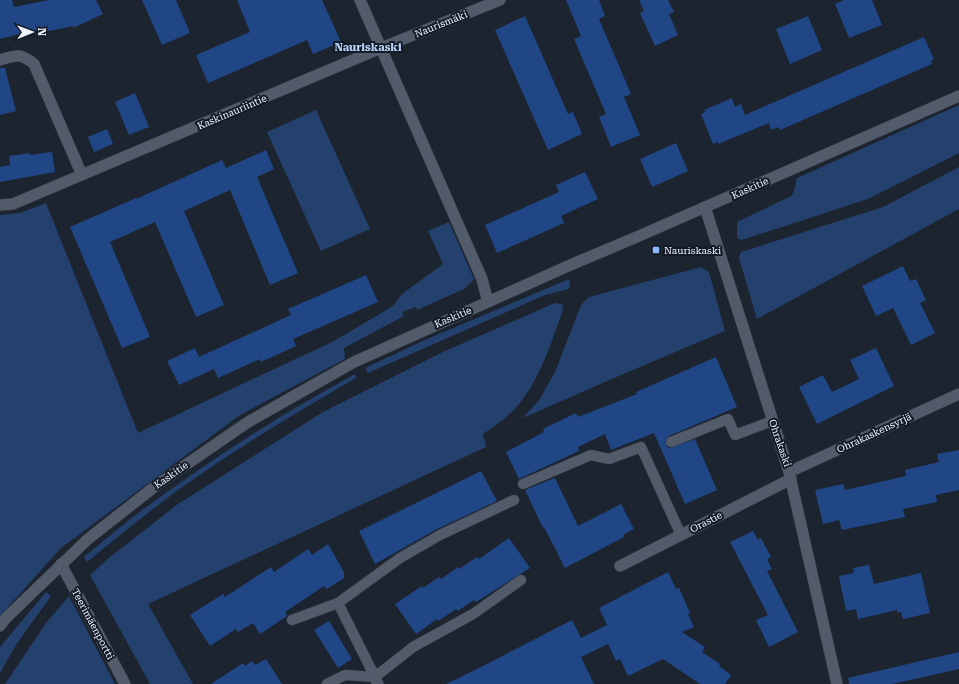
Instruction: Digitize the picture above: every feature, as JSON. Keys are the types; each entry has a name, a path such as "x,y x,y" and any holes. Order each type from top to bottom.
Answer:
{"street":[{"path":"360,0 482,279 488,302"},
{"name":"Naurismäki","path":"381,48 500,0"},
{"name":"Kaskinauriintie","path":"0,205 13,204 381,48"},
{"path":"0,60 18,56 27,58 34,64 82,175"},
{"name":"Kaskitie","path":"0,626 6,618 88,539 158,484 248,422 354,362 568,266 959,96"},
{"name":"Ohrakaski","path":"705,207 790,475 837,684"},
{"name":"Ohrakaskensyrjä","path":"790,475 959,394"},
{"name":"Orastie","path":"620,566 681,535 790,475"},
{"name":"Teerimäenportti","path":"61,564 125,684"}],"lane":[{"path":"671,442 728,419 735,435 772,421"},
{"path":"524,484 591,455 609,459 641,447 681,535"},
{"path":"292,620 338,603 400,558 440,536 514,500"},
{"path":"327,684 345,675 375,677 413,646 473,614 521,580"},
{"path":"338,603 375,677"}],"shaded area":[{"path":"959,105 959,153 868,199 742,240 737,238 737,222 791,196 794,191 797,178"},
{"path":"316,110 370,229 321,251 267,132"},
{"path":"959,167 959,209 757,319 739,258 741,252 883,207"},
{"path":"46,203 138,433 334,341 393,306 402,294 443,264 428,231 449,222 474,279 464,289 417,310 416,307 402,312 404,316 344,348 345,359 240,415 61,548 0,616 0,215 20,213"},
{"path":"701,267 709,272 725,331 523,418 539,400 555,372 581,305 589,297"},
{"path":"569,279 569,289 545,295 368,373 365,368 427,339"},
{"path":"555,303 562,304 563,310 551,344 536,378 519,404 494,427 483,434 486,447 148,604 193,684 150,684 90,575 110,557 178,504 323,412 445,351"},
{"path":"355,374 356,378 229,455 188,483 87,562 84,557 133,517 186,478 241,441"},
{"path":"46,592 51,596 16,645 0,673 0,647"},
{"path":"69,596 115,684 5,684 46,623"}],"building":[{"path":"0,0 12,0 14,7 49,0 96,0 103,14 73,28 73,26 35,34 34,30 0,39"},
{"path":"142,0 176,0 190,33 162,45"},
{"path":"237,0 322,0 341,42 313,54 307,40 208,83 196,55 250,32"},
{"path":"566,0 599,0 605,16 599,19 631,94 624,97 640,135 611,147 599,117 606,114 574,39 581,36"},
{"path":"639,0 668,0 674,12 669,14 678,35 655,46 640,13 644,11"},
{"path":"844,0 872,0 882,25 849,38 835,4"},
{"path":"525,16 568,114 573,112 582,134 548,150 495,30"},
{"path":"808,16 822,50 790,64 776,29"},
{"path":"924,37 934,59 931,60 932,64 780,130 779,127 771,130 769,123 718,144 718,142 713,144 701,114 706,112 704,110 732,98 735,107 741,104 745,115"},
{"path":"0,68 5,68 16,111 0,115"},
{"path":"135,93 149,127 129,135 115,102"},
{"path":"107,129 113,144 94,152 88,137"},
{"path":"676,143 688,171 652,187 640,159"},
{"path":"266,150 274,169 257,177 298,273 270,285 230,190 184,211 224,305 196,317 155,222 110,242 150,337 122,348 70,227 222,160 226,168"},
{"path":"52,152 55,172 0,182 0,167 10,165 9,156"},
{"path":"585,172 598,199 561,216 564,223 497,253 485,225 559,192 556,185"},
{"path":"903,266 910,281 916,279 926,300 920,303 935,333 911,345 893,308 876,316 862,286"},
{"path":"366,275 378,302 293,339 296,346 261,362 260,359 218,378 214,369 179,385 167,361 195,348 199,357 291,315 288,309"},
{"path":"876,348 894,386 817,424 799,387 823,375 832,392 859,379 850,360"},
{"path":"716,357 737,407 669,436 665,441 667,447 670,448 695,439 717,490 685,504 654,433 611,450 605,434 578,447 579,451 519,479 506,452 544,432 543,429 576,413 578,417 637,394 636,392"},
{"path":"959,450 959,490 936,495 937,502 903,509 905,517 842,530 839,520 823,524 815,490 843,484 845,490 906,476 905,470 939,462 937,454"},
{"path":"481,471 497,501 437,529 375,564 359,531"},
{"path":"555,478 578,526 621,504 634,529 623,535 624,537 565,568 544,527 543,528 525,490"},
{"path":"753,531 758,540 761,538 771,557 767,559 772,569 767,571 798,632 769,647 756,620 768,615 730,542"},
{"path":"509,538 530,568 476,602 474,600 458,611 456,609 438,621 437,619 416,634 395,604 422,586 423,588 439,577 441,579 458,567 459,569 477,557 479,559"},
{"path":"328,544 344,572 344,578 327,589 324,586 285,612 287,616 260,634 253,623 238,632 236,629 210,646 190,615 223,594 225,597 271,567 274,572 308,549 312,555"},
{"path":"869,565 874,584 921,573 930,613 903,619 901,612 897,613 897,610 858,619 856,609 846,611 839,576 854,573 853,568"},
{"path":"668,572 676,589 679,588 690,613 688,614 694,627 682,632 705,647 702,652 720,664 719,666 731,675 725,684 700,684 663,659 628,676 620,659 616,661 608,644 581,657 594,684 446,684 572,620 581,638 607,625 599,608"},
{"path":"329,621 352,659 338,668 314,630"},
{"path":"959,652 959,669 892,684 849,684 848,678"},
{"path":"266,659 282,684 211,684 243,663 245,666 252,661 255,665"}],"place":[{"name":"Nauriskaski","path":"656,250"}],"district":[{"name":"Nauriskaski","path":"368,47"}]}
